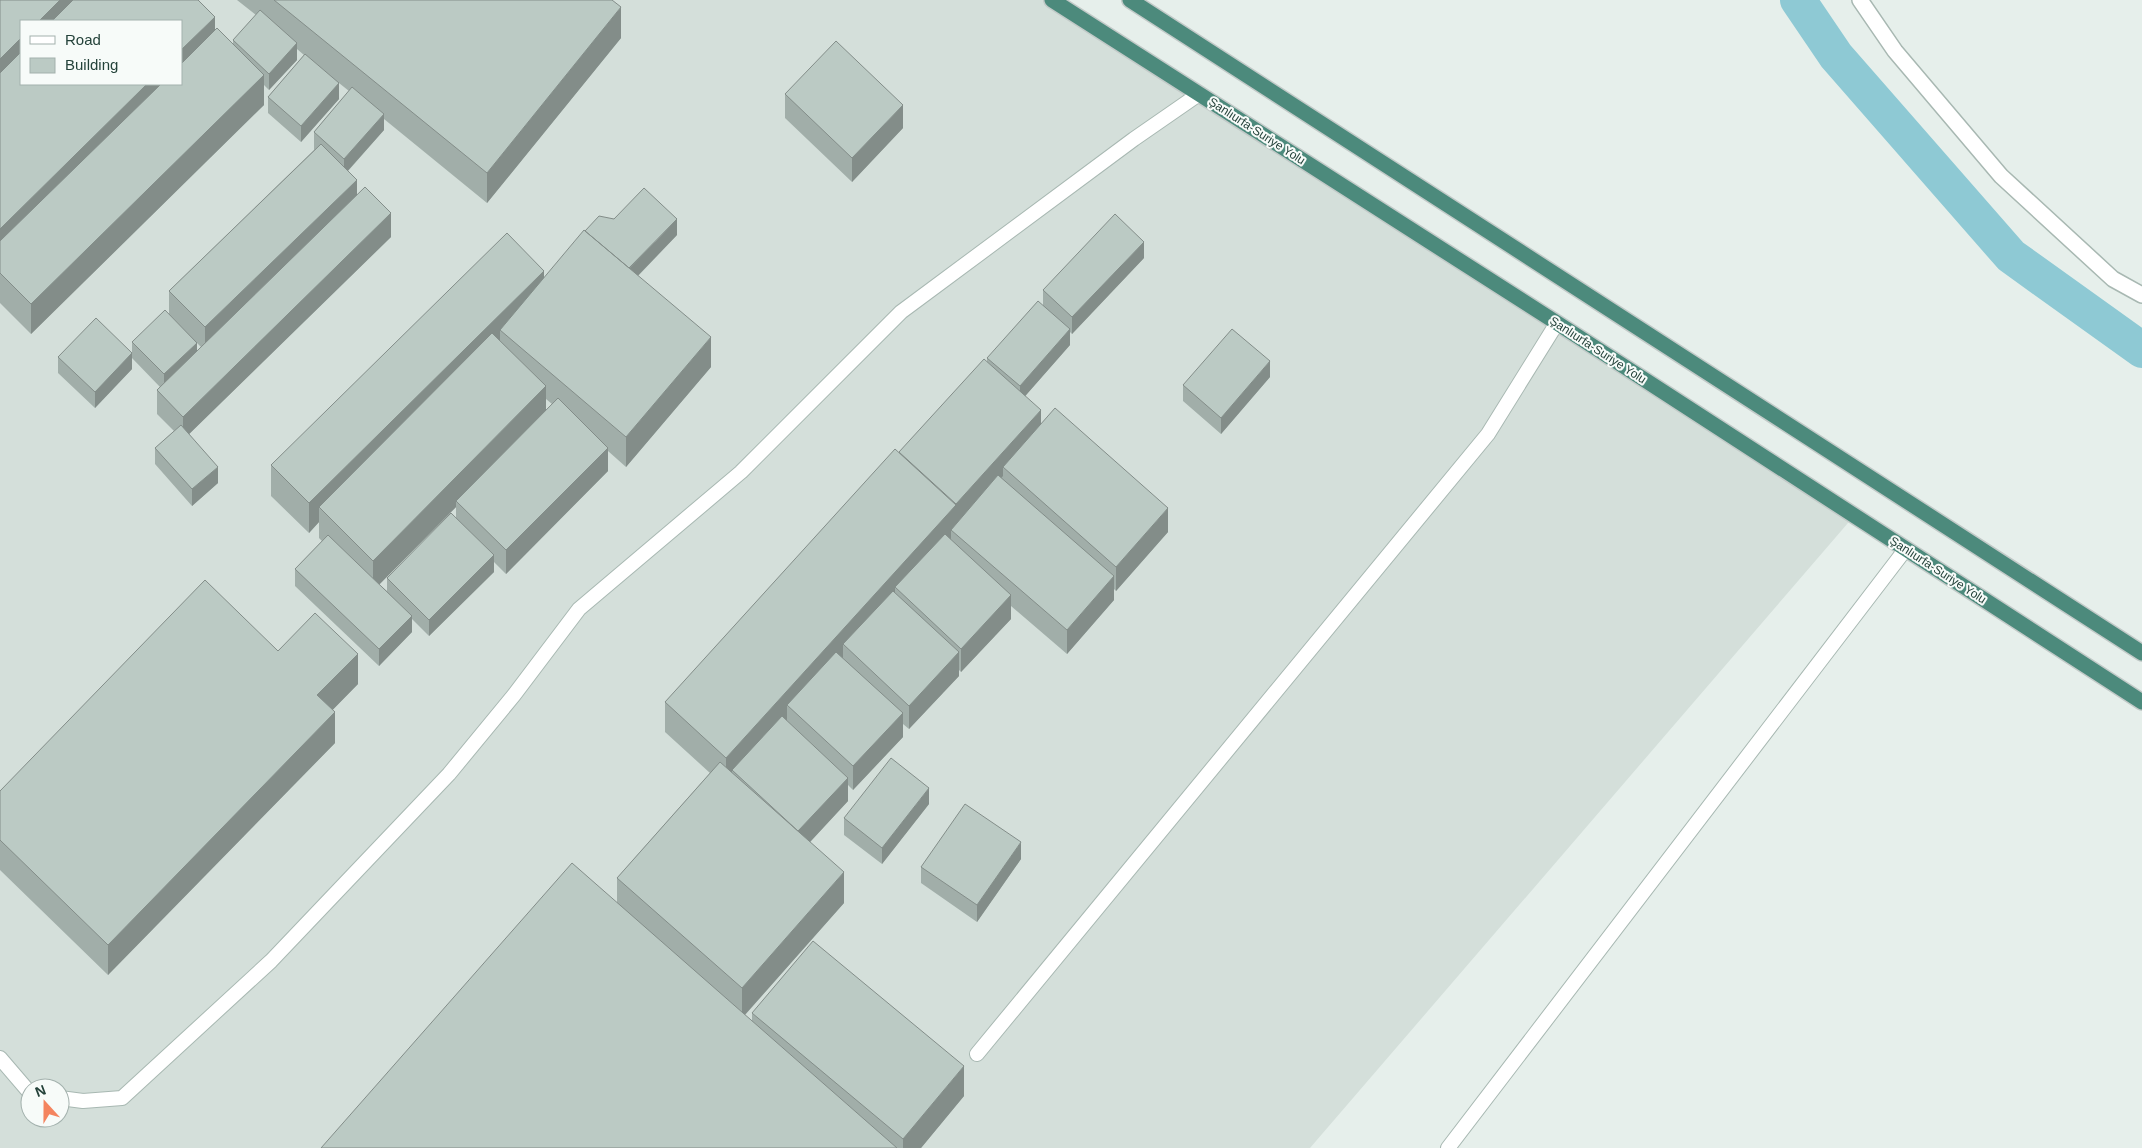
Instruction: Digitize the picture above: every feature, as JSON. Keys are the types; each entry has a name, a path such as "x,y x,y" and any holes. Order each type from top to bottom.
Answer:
{"highway":[{"name":"Şanlıurfa-Suriye Yolu","path":"1052,0 1557,323 2142,702"},
{"path":"1130,0 2142,653"}],"street":[{"path":"1860,0 1895,51 2000,176 2113,280 2142,295"}],"lane":[{"path":"70,1099 83,1101 122,1098 271,961 449,774 514,695 579,609 741,472 901,312 1199,94"},
{"path":"977,1054 1488,434 1557,323"},
{"path":"1448,1148 1905,550"},
{"path":"0,1058 20,1081"}],"shaded area":[{"path":"0,0 1051,0 1854,516 1310,1148 0,1148"}],"building":[{"path":"0,0 60,0 40,20 20,20 20,39 0,59"},
{"path":"73,0 198,0 215,17 182,49 182,20 53,20"},
{"path":"274,0 612,0 621,7 487,173"},
{"path":"260,10 297,43 269,74 233,40"},
{"path":"217,28 264,75 31,304 0,273 0,241 160,85 182,85 182,63"},
{"path":"836,41 903,105 852,158 785,94"},
{"path":"20,53 20,85 146,85 0,229 0,73"},
{"path":"305,54 339,83 301,126 268,97"},
{"path":"352,87 384,114 344,159 314,132"},
{"path":"321,144 357,180 205,327 169,291"},
{"path":"365,187 391,213 183,417 157,390"},
{"path":"644,188 677,219 629,268 585,231 599,216 614,219"},
{"path":"1115,214 1144,242 1072,317 1043,290"},
{"path":"584,230 711,337 626,437 500,330"},
{"path":"507,233 544,271 309,503 271,465"},
{"path":"1038,301 1070,329 1020,386 987,358"},
{"path":"165,310 197,343 164,374 132,342"},
{"path":"96,318 132,353 95,392 58,357"},
{"path":"1232,329 1270,361 1221,418 1183,385"},
{"path":"492,333 546,386 373,561 319,507"},
{"path":"984,359 1041,410 956,504 899,452"},
{"path":"558,398 608,448 506,550 456,501"},
{"path":"1055,408 1168,508 1116,567 1003,467"},
{"path":"181,425 218,467 192,489 155,448"},
{"path":"895,449 956,505 726,758 665,702"},
{"path":"998,475 1114,576 1067,630 951,530"},
{"path":"451,513 494,555 429,620 387,578"},
{"path":"945,534 1011,595 961,649 895,587"},
{"path":"328,535 412,616 379,649 295,569"},
{"path":"205,580 278,651 315,613 358,654 317,695 335,712 108,945 0,840 0,791"},
{"path":"893,591 959,652 909,706 843,644"},
{"path":"836,652 903,713 853,766 787,705"},
{"path":"782,716 848,778 798,831 732,770"},
{"path":"891,758 929,788 882,848 844,818"},
{"path":"720,762 844,872 742,988 617,878"},
{"path":"965,804 1021,842 977,905 921,867"},
{"path":"572,863 897,1148 321,1148"},
{"path":"813,941 964,1066 903,1139 752,1013"}],"waterway":[{"path":"1798,0 1836,56 2011,256 2142,350"}]}
